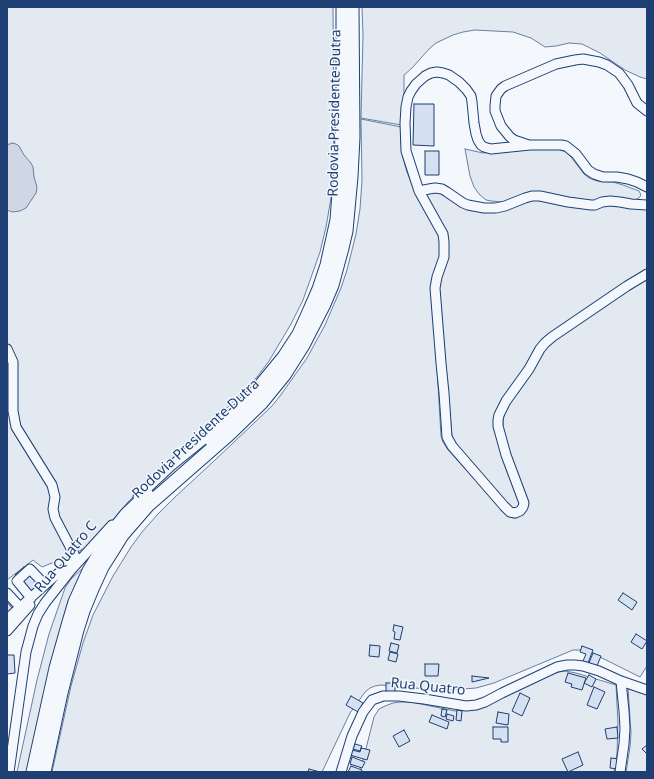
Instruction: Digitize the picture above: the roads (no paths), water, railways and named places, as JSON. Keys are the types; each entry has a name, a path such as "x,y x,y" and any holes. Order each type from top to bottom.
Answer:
{"highway":[{"name":"Rodovia Presidente Dutra","path":"33,772 56,668 68,622 92,566 114,530 126,515 158,484 221,429 269,376 299,334 319,289 327,265 336,220 341,166 343,102 342,7"},
{"name":"Rodovia Presidente Dutra","path":"44,772 61,693 77,630 83,611 102,567 122,535 148,505 229,434 262,402 284,375 303,345 313,328 329,291 346,231 350,196 353,158 352,7"}],"street":[{"path":"530,145 514,140 504,130 495,112 496,96 504,86 556,64 583,59 607,65 619,74 628,85 637,103 647,111"},
{"path":"647,187 628,179 603,177 594,174 588,170 576,154 566,146 553,144 491,149 484,147 481,145 476,134 471,96 459,82 449,75 437,72 431,73 420,80 411,90 406,107 406,152 419,191 443,234 444,242 444,257 437,277 436,288 447,437 452,446 510,512 516,513 520,511 524,503 506,455 498,426 499,415 506,401 545,343 627,286 647,274"},
{"path":"419,191 435,188 442,189 463,204 484,208 505,206 532,196 540,196 591,205 610,201 647,205"},
{"path":"7,349 13,362 13,411 16,427 52,485 55,497 53,509 55,518 76,560"},
{"name":"Rua Quatro C","path":"9,772 26,652 38,614 71,570 129,505 171,466 237,412"},
{"path":"7,619 56,575 91,549"},
{"path":"31,598 17,581 30,569 45,585"},
{"path":"7,631 56,575"},
{"path":"7,593 20,607"},
{"name":"Rua Quatro","path":"341,772 359,718 372,700 377,698 389,695 466,706 476,705 557,667 567,665 584,666 620,681 647,690"},
{"path":"620,681 625,728 620,772"}]}
